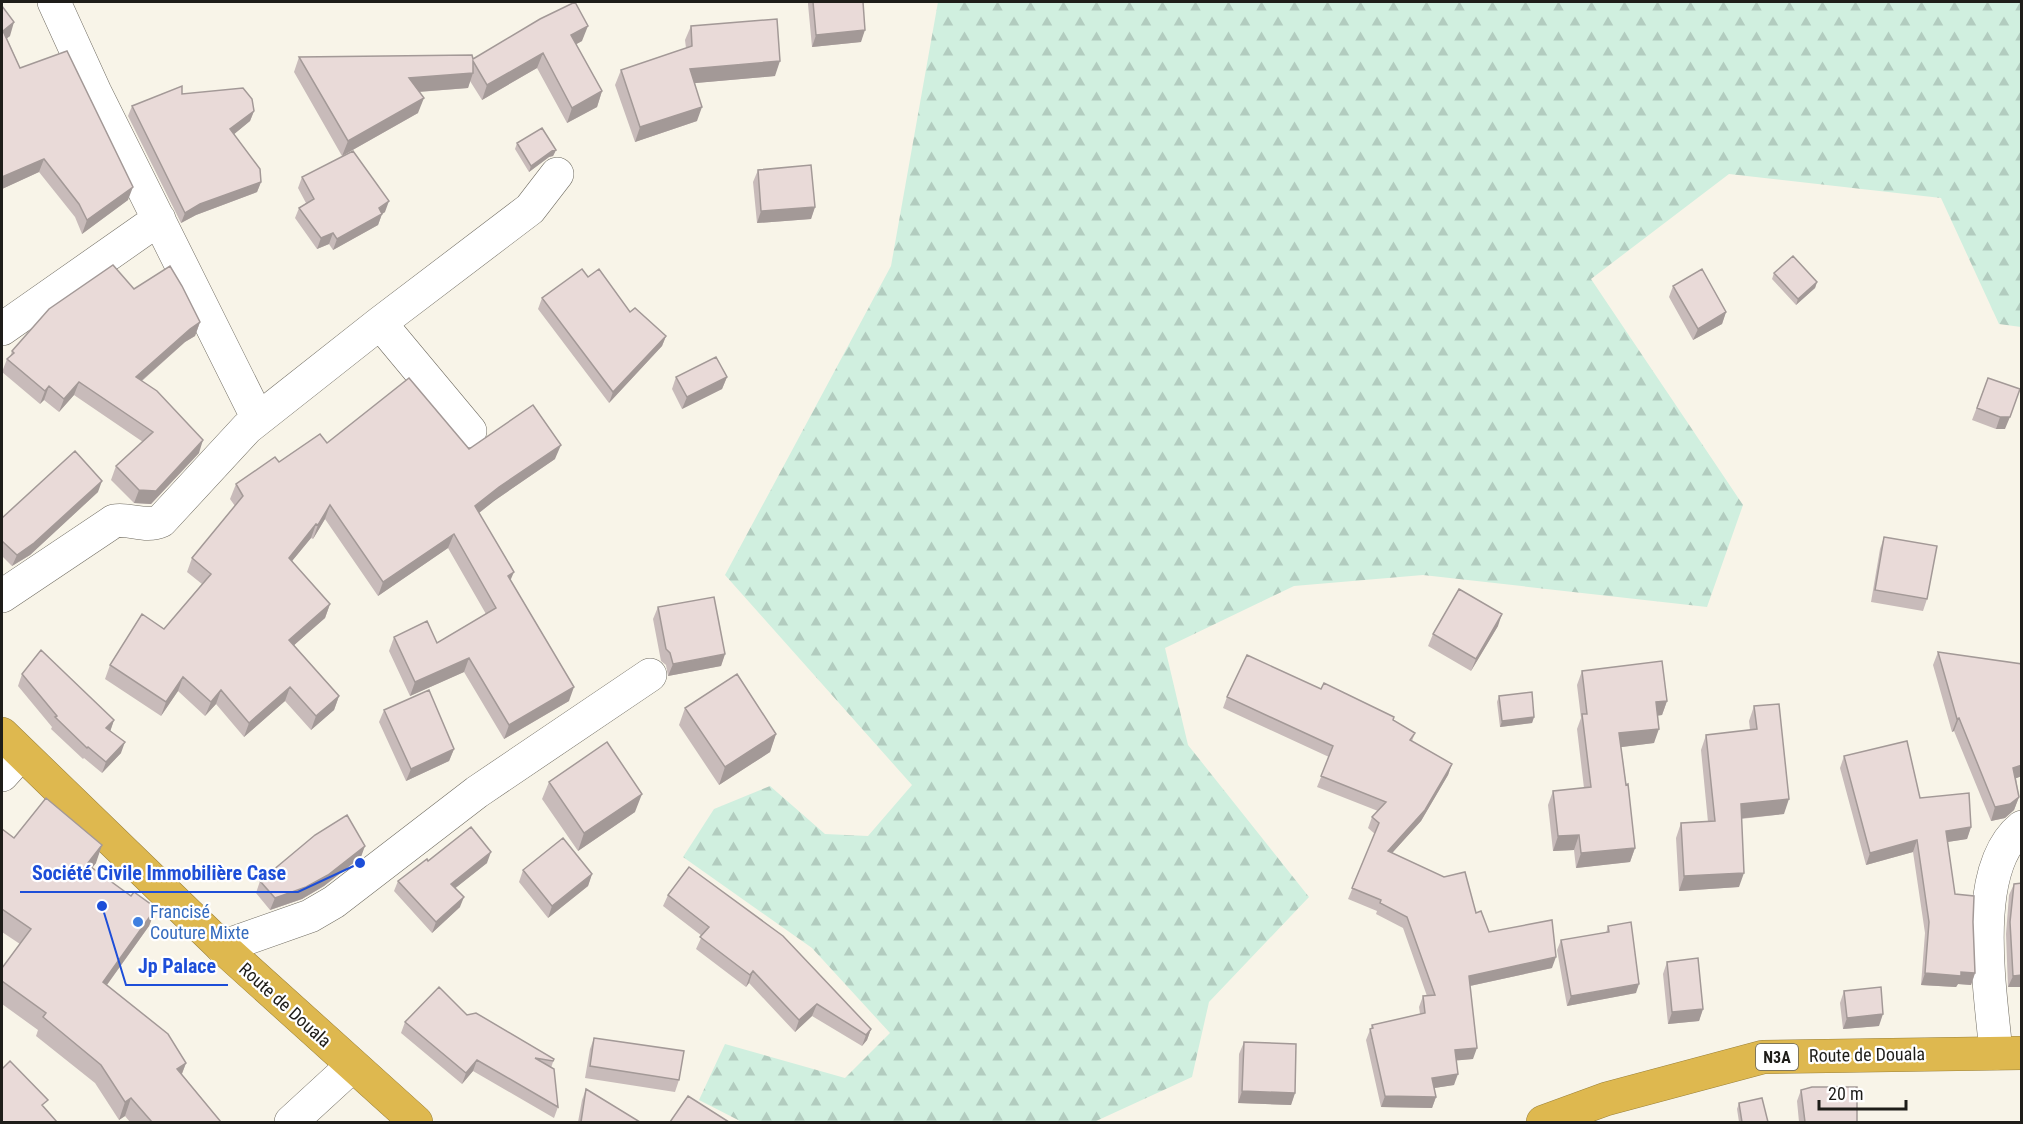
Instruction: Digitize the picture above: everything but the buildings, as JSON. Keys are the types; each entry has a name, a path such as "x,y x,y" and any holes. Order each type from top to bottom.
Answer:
{"highway":[{"name":"Route de Douala","path":"8,754 416,1122"},
{"name":"Route de Douala","path":"1543,1122 1606,1099 1763,1057 2008,1053"}],"street":[{"path":"54,2 95,92 258,419"},
{"path":"2,596 114,520 122,519 149,524 161,521 247,428 530,209 557,174"},
{"path":"2,329 159,219"},
{"path":"380,323 470,431"},
{"path":"222,947 310,916 334,902 477,792 650,675"},
{"path":"2008,1053 1987,934 1992,878 2000,854 2013,834 2022,827"},
{"path":"291,1122 352,1066"}],"green space":[{"path":"938,2 2021,2 2021,327 1999,324 1941,198 1729,174 1591,279 1743,505 1707,607 1423,575 1294,586 1165,648 1188,745 1309,897 1209,1002 1192,1077 1094,1122 742,1122 699,1100 725,1044 845,1078 890,1033 812,948 683,857 714,809 770,786 825,834 868,836 912,785 725,575 891,266"}],"place":[{"name":"Société Civile Immobilière Case","path":"360,863"},
{"name":"Jp Palace","path":"102,906"},
{"name":"Francisé Couture Mixte","path":"138,922"}]}
